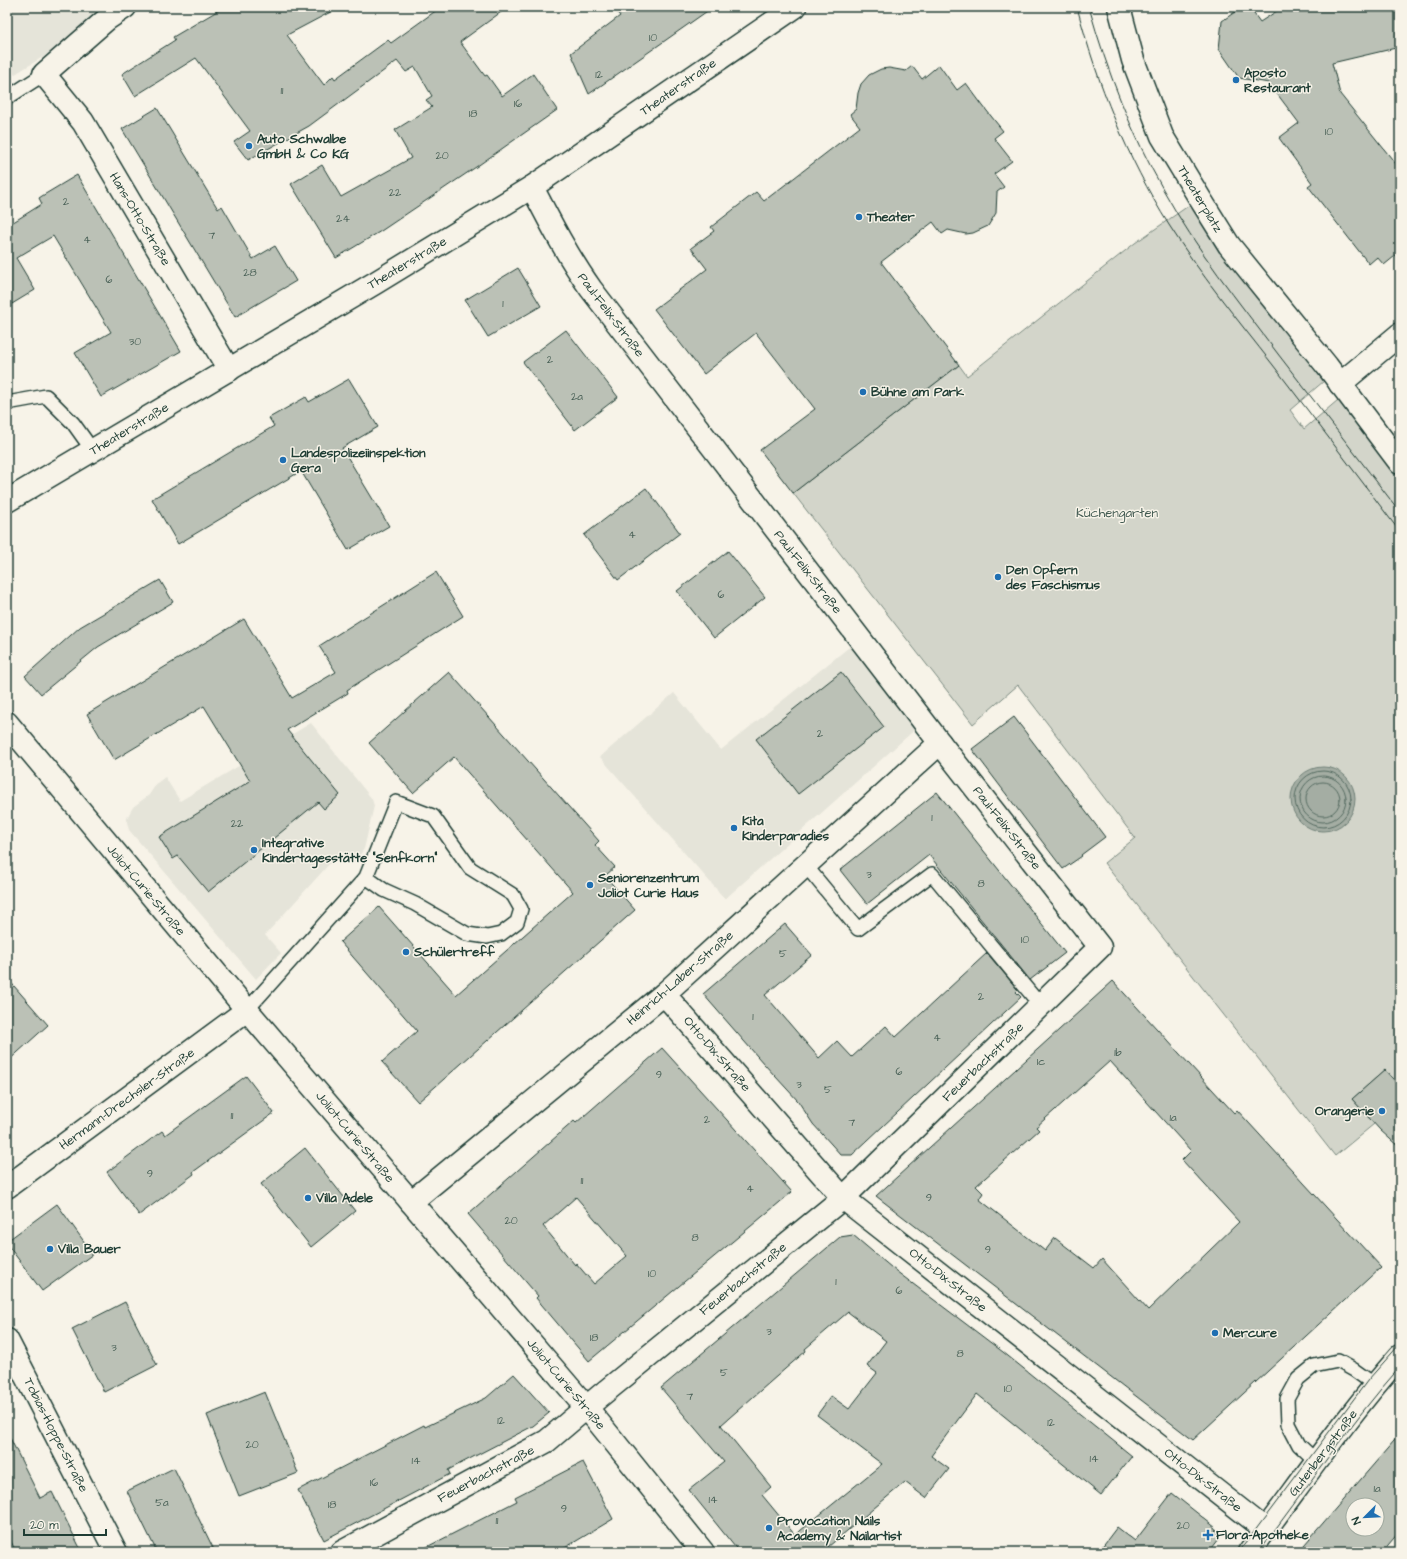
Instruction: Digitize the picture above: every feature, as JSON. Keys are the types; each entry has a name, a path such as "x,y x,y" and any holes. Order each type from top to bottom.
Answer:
{"street":[{"path":"44,74 107,19 125,7"},
{"name":"Theaterstraße","path":"7,501 375,283 532,187 795,7"},
{"name":"Theaterplatz","path":"1119,7 1133,60 1162,136 1229,245 1327,366 1400,463"},
{"name":"Hans-Otto-Straße","path":"44,74 83,122 229,370"},
{"name":"Paul-Felix-Straße","path":"532,187 561,244 583,278 940,743 1100,947"},
{"path":"1340,384 1400,334"},
{"name":"Joliot-Curie-Straße","path":"7,723 247,1010 587,1408 703,1552"},
{"name":"Heinrich-Laber-Straße","path":"411,1202 664,994 940,743"},
{"name":"Feuerbachstraße","path":"342,1552 547,1441 843,1198 1100,947"},
{"name":"Otto-Dix-Straße","path":"664,994 843,1198 1266,1530"},
{"name":"Hermann-Drechsler-Straße","path":"7,1187 247,1010"},
{"name":"Tobias-Hoppe-Straße","path":"7,1340 116,1552"},
{"name":"Gutenbergstraße","path":"1249,1552 1316,1461 1375,1385 1400,1356"}],"lane":[{"path":"7,98 44,74"},
{"path":"7,403 46,396 73,423 92,451"},
{"path":"247,1010 366,877 396,802 433,816 470,868 514,895 521,909 517,922 501,934 487,937 467,934 415,904 384,890 366,877"},
{"path":"806,866 858,929 932,874 1041,1006"},
{"path":"1316,1461 1299,1445 1288,1424 1287,1399 1298,1379 1314,1366 1338,1361 1375,1385"}],"shaded area":[{"path":"7,7 124,7 7,79"},
{"name":"Kita Kinderparadies","path":"858,640 920,725 725,899 600,757 674,693 721,750"},
{"name":"Integrative Kindertagesstätte \"Senfkorn\"","path":"311,723 372,799 374,806 364,849 354,863 341,851 265,935 281,953 256,979 129,830 127,818 133,807 149,795 157,783 165,777 180,801"}],"green space":[{"name":"Küchengarten","path":"1191,204 1324,381 1290,410 1304,429 1338,400 1400,481 1400,1087 1385,1070 1352,1099 1374,1124 1335,1156 1104,863 1135,838 1018,685 973,724 793,493 959,365 967,376 1135,243"}],"water":[{"path":"1323,767 1341,772 1346,776 1350,781 1355,799 1350,817 1346,822 1341,826 1323,831 1305,826 1300,822 1296,817 1291,799 1296,781 1300,776 1305,772"}],"building":[{"path":"224,7 340,7 287,35 324,85 333,76 335,79 388,40 391,43 441,7 508,7 460,42 502,96 533,74 557,110 381,231 336,258 291,184 322,165 341,197 411,158 395,130 432,107 426,100 432,96 415,67 406,72 397,61 309,126 248,160 234,142 250,131 196,58 135,96 122,74 175,40 173,37"},
{"path":"613,7 713,7 589,94 571,53 620,16"},
{"path":"1242,7 1249,7 1260,22 1283,7 1400,7 1400,47 1332,63 1340,94 1400,169 1400,252 1384,265 1377,257 1369,264 1308,186 1312,183 1279,138 1299,123 1269,83 1239,78 1219,49 1222,21"},
{"name":"Theater","path":"939,65 957,90 966,83 1003,131 994,138 1012,161 994,174 1004,187 997,192 996,213 988,226 973,233 966,234 948,230 942,234 933,222 881,262 959,365 793,493 760,450 815,409 756,333 704,374 654,309 707,269 691,248 714,231 711,227 756,192 764,201 860,127 850,114 856,109 861,84 869,75 881,69 889,68 906,71 912,66 922,79"},
{"path":"157,108 218,209 222,206 253,259 275,246 296,281 235,317 122,129"},
{"path":"77,175 181,351 101,397 75,353 111,332 53,236 16,258 35,290 7,307 7,226 42,204 39,198"},
{"path":"518,268 541,306 488,337 465,300"},
{"path":"566,330 618,397 575,430 523,362"},
{"name":"Landespolizeiinspektion Gera","path":"349,379 378,427 342,448 389,526 348,550 301,471 178,544 152,499 274,426 269,418 306,397 309,402"},
{"path":"646,488 680,533 618,580 584,535"},
{"path":"728,551 765,597 714,638 677,591"},
{"path":"436,572 463,616 347,690 348,693 287,730 340,795 324,809 318,802 208,892 178,856 173,859 159,837 250,781 204,706 114,760 87,714 244,619 292,698 336,672 319,646"},
{"path":"160,580 173,602 98,647 41,694 25,676 80,627"},
{"name":"Seniorenzentrum Joliot Curie Haus","path":"449,672 599,841 595,845 615,867 605,876 635,910 418,1102 382,1062 417,1031 340,942 379,907 456,995 573,892 454,757 413,793 369,743"},
{"path":"841,672 884,727 798,794 756,739"},
{"path":"1014,717 1105,837 1063,869 972,749"},
{"path":"937,792 1065,953 1030,980 929,855 867,904 840,870"},
{"path":"785,924 812,955 765,995 819,1058 837,1041 852,1057 886,1026 896,1037 987,953 1018,990 1016,992 1021,997 852,1155 841,1155 813,1124 798,1101 703,994"},
{"path":"7,978 48,1025 7,1062"},
{"path":"1113,981 1234,1113 1237,1110 1381,1267 1193,1440 876,1196","holes":["1110,1061 1191,1151 1182,1160 1239,1222 1148,1310 1102,1259 1094,1268 1055,1238 1045,1251 979,1199 983,1193 976,1186 1039,1130 1036,1127"]},
{"path":"662,1048 792,1192 589,1361 536,1298 538,1296 468,1214 574,1121 576,1123","holes":["576,1197 627,1256 594,1284 576,1263 575,1265 543,1226"]},
{"name":"Orangerie","path":"1385,1070 1400,1087 1400,1148 1380,1130 1352,1099"},
{"path":"246,1076 274,1113 193,1172 194,1174 139,1215 107,1172 162,1131 165,1135"},
{"name":"Villa Adele","path":"305,1148 355,1211 311,1247 261,1184"},
{"name":"Villa Bauer","path":"57,1204 93,1254 42,1291 7,1244 7,1241"},
{"path":"853,1235 892,1268 1003,1352 1132,1456 1101,1495 977,1394 931,1456 949,1469 926,1498 905,1482 822,1552 739,1552 689,1490 724,1462 661,1388 840,1237","holes":["848,1312 886,1341 867,1366 877,1373 849,1409 831,1396 817,1415 882,1464 795,1535 762,1495 771,1487 721,1425 806,1351 805,1349"]},
{"path":"125,1302 157,1365 104,1392 72,1329"},
{"path":"514,1374 549,1413 533,1426 448,1470 450,1474 324,1540 298,1490 424,1425 425,1427 486,1398"},
{"path":"265,1392 298,1473 239,1496 207,1415"},
{"path":"7,1432 40,1498 52,1492 82,1552 16,1552 7,1533"},
{"path":"1400,1434 1400,1531 1382,1552 1298,1552 1345,1498 1345,1537 1385,1537 1385,1497 1346,1497"},
{"path":"583,1462 613,1519 558,1552 417,1552 517,1501 515,1497"},
{"path":"174,1468 215,1552 157,1552 127,1491"},
{"path":"1172,1493 1216,1528 1219,1539 1209,1552 1098,1552 1117,1527 1135,1541"}],"tram line":[{"path":"1077,7 1094,64 1115,119 1140,173 1169,225 1219,296 1400,532"},
{"path":"1089,7 1104,55 1121,101 1141,147 1176,212 1233,294 1400,512"},
{"path":"1239,1552 1368,1380 1400,1344"},
{"path":"1258,1552 1345,1435 1400,1367"}],"place":[{"name":"Aposto Restaurant","path":"1236,80"},
{"name":"Auto Schwalbe GmbH & Co KG","path":"249,146"},
{"name":"Theater","path":"859,217"},
{"name":"Bühne am Park","path":"863,392"},
{"name":"Landespolizeiinspektion Gera","path":"283,460"},
{"name":"Den Opfern des Faschismus","path":"998,577"},
{"name":"Kita Kinderparadies","path":"734,828"},
{"name":"Integrative Kindertagesstätte \"Senfkorn\"","path":"254,850"},
{"name":"Seniorenzentrum Joliot Curie Haus","path":"590,885"},
{"name":"Schülertreff","path":"406,952"},
{"name":"Orangerie","path":"1382,1111"},
{"name":"Villa Adele","path":"308,1198"},
{"name":"Villa Bauer","path":"50,1249"},
{"name":"Mercure","path":"1215,1333"},
{"name":"Provocation Nails Academy & Nailartist","path":"769,1528"},
{"name":"Flora-Apotheke","path":"1208,1535"}]}
